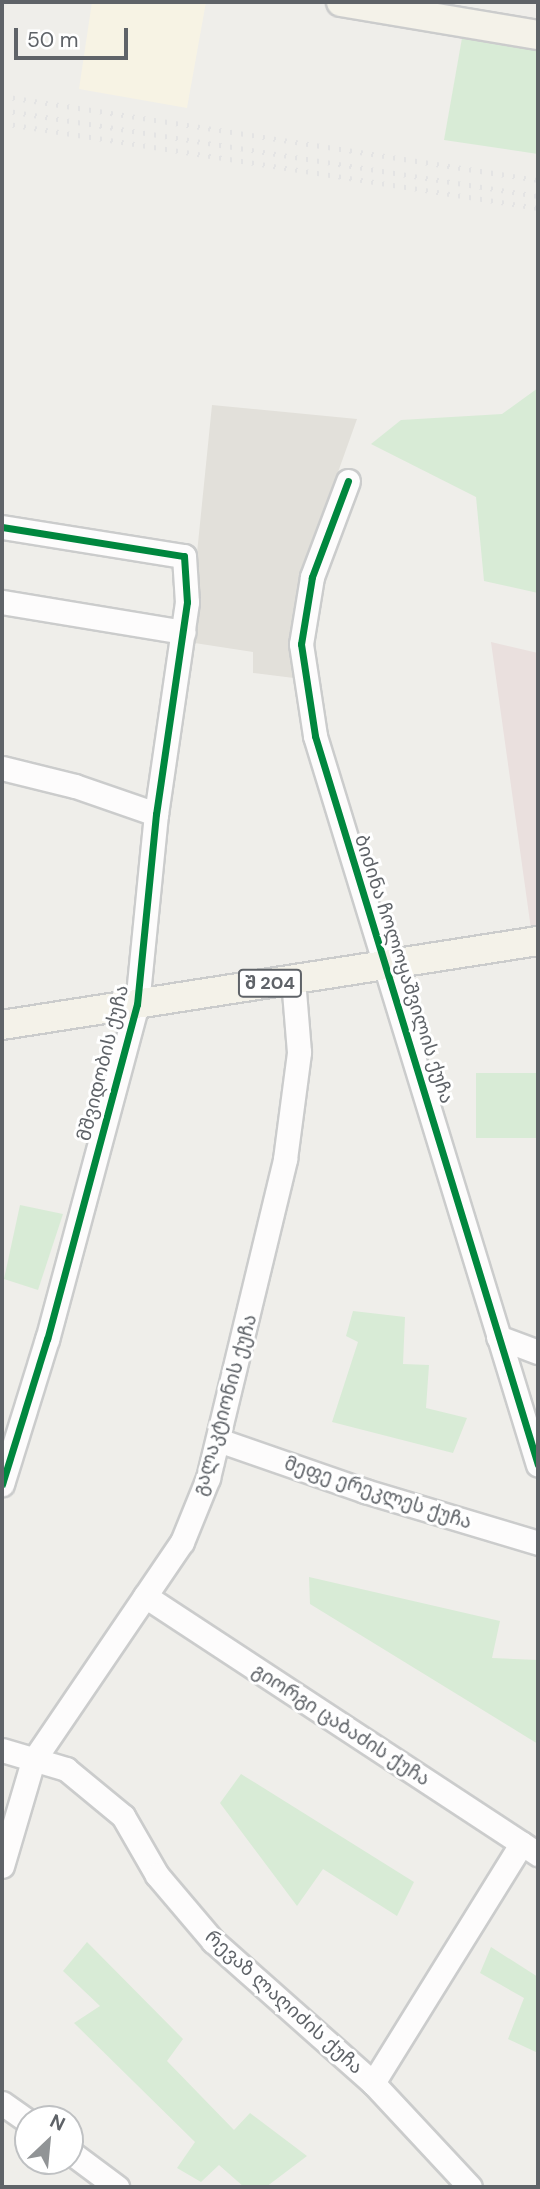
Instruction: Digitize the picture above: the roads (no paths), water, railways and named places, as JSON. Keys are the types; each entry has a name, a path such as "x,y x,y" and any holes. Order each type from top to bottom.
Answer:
{"main road":[{"path":"349,2 538,35"},
{"name":"შ 204","path":"4,1030 137,1004 538,941"}],"street":[{"name":"ბიძინა ჩოლოყაშვილის ქუჩა","path":"348,481 312,577 301,644 315,736 538,1465"},
{"name":"მშვიდობის ქუჩა","path":"2,527 184,556 184,632 156,814 137,1004 47,1339 2,1484"},
{"path":"2,601 184,632"},
{"path":"2,768 75,786 156,814"},
{"name":"გალაკტიონის ქუჩა","path":"2,1866 33,1761 182,1542 218,1440 285,1159 299,1052 293,979"},
{"path":"498,1337 538,1352"},
{"name":"მეფე ერეკლეს ქუჩა","path":"218,1440 365,1492 538,1543"},
{"name":"გიორგი ცაბაძის ქუჩა","path":"145,1596 530,1848"},
{"name":"რევაზ ლაღიძის ქუჩა","path":"2,1750 66,1769 123,1816 157,1875 212,1941 373,2083 470,2187"},
{"path":"373,2083 530,1848"},
{"path":"84,2162 117,2187"}],"railway":[{"path":"2,96 538,180"},
{"path":"2,110 538,196"},
{"path":"2,123 538,208"}]}
